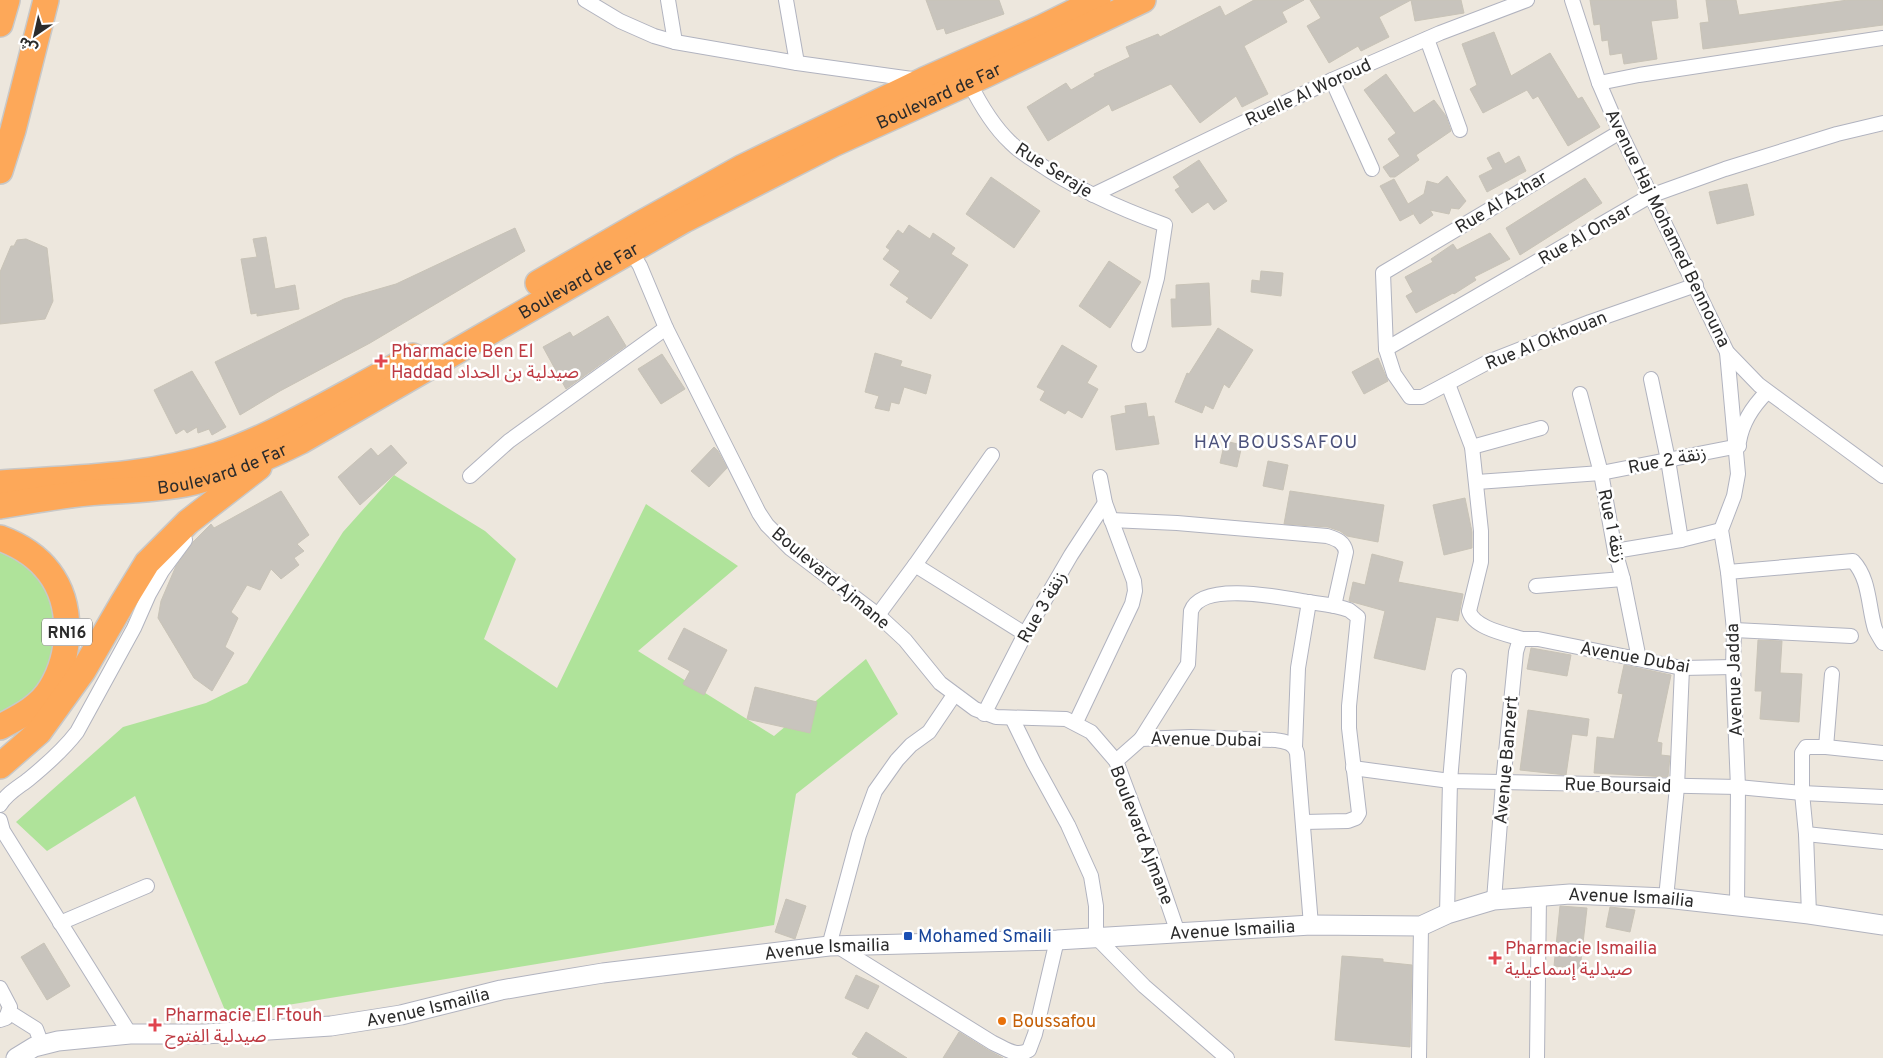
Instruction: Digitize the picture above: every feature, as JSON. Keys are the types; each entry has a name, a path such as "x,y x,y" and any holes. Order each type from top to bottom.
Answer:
{"highway":[{"path":"0,24 7,0"},
{"path":"0,128 39,0"},
{"path":"0,172 13,130 46,0"},
{"name":"Boulevard de Far","path":"0,483 122,473 174,466 252,443 392,369 610,241 743,167 924,80 1041,28 1098,0"},
{"name":"Boulevard de Far","path":"0,506 193,482 246,466 279,452 684,220 833,144 1143,0"},
{"path":"0,766 39,732 83,671 148,564 188,522 279,452"},
{"name":"RN16","path":"0,538 27,551 50,573 63,598 67,618 66,646 60,668 50,690 28,713 0,727"}],"street":[{"path":"585,0 620,21 654,36 676,42 924,80"},
{"path":"668,0 676,42"},
{"path":"786,0 797,62"},
{"name":"Ruelle Al Woroud","path":"1093,195 1332,80 1428,38 1528,0"},
{"name":"Avenue Haj Mohamed Bennouna","path":"1572,0 1599,83 1620,132 1727,352 1767,392 1881,473"},
{"path":"1428,38 1460,130"},
{"path":"1599,83 1639,75 1883,38"},
{"path":"1332,80 1372,169"},
{"name":"Rue Seraje","path":"969,82 990,119 1011,144 1046,169 1093,195 1165,225 1157,278 1139,345"},
{"name":"Rue Al Onsar","path":"1386,349 1650,196 1725,169 1828,137 1883,123"},
{"name":"Rue Al Azhar","path":"1386,349 1383,273 1620,132"},
{"name":"Boulevard Ajmane","path":"631,252 640,266 666,328 759,513 767,525 791,549 878,615 905,640 940,683 954,695 984,714 1012,718 1059,718 1076,722 1091,732 1116,761 1178,933"},
{"name":"Rue Al Okhouan","path":"1386,349 1394,374 1402,388 1410,397 1416,398 1448,384 1488,362 1590,322 1696,285"},
{"path":"470,476 509,441 666,328"},
{"name":"Avenue Jadda","path":"1727,352 1737,450 1738,482 1721,530 1728,572 1734,630 1733,667 1738,787 1736,906"},
{"path":"1651,379 1668,460 1681,540"},
{"path":"1448,384 1472,447 1477,482 1482,551 1469,611 1479,624 1522,639"},
{"name":"Avenue Jadda","path":"1737,450 1744,424 1757,402 1767,392"},
{"name":"Rue 1 زنقة","path":"1580,394 1601,473 1615,551 1624,579 1639,659"},
{"path":"1472,447 1541,428"},
{"name":"Rue 2 زنقة","path":"1477,482 1601,473 1668,460 1737,450"},
{"path":"878,615 992,456"},
{"path":"1076,722 1134,597 1134,581 1105,502 1100,477"},
{"path":"0,805 10,794 68,744 134,628 149,594 162,571 176,550 231,490"},
{"name":"Rue 3 زنقة","path":"984,714 1025,634 1071,555 1105,502"},
{"path":"1111,520 1177,523 1326,536 1335,539 1344,544 1346,552 1334,606"},
{"path":"1615,551 1681,540 1721,530"},
{"path":"1728,572 1853,561 1860,568 1867,588 1876,630 1883,643"},
{"path":"915,565 1025,634"},
{"path":"1536,586 1624,579"},
{"path":"1141,739 1188,664 1191,611 1195,604 1207,598 1223,594 1260,593 1350,610 1358,616 1348,706 1359,813 1356,818 1348,821 1304,822"},
{"path":"1309,602 1298,668 1295,747 1304,822 1306,883 1310,925"},
{"path":"1734,630 1851,636"},
{"name":"Avenue Dubai","path":"1522,639 1538,639 1682,668 1733,667"},
{"name":"Avenue Banzert","path":"1494,900 1502,783 1516,652 1522,639"},
{"path":"1666,898 1677,787 1682,668"},
{"path":"1826,747 1832,674"},
{"path":"1447,914 1450,781 1459,676"},
{"path":"954,695 929,732 906,750 875,791 861,826 833,946 993,1043 1019,1054 1029,1050 1035,1034 1057,940"},
{"path":"1012,718 1068,825 1091,876 1096,906 1096,937 1144,986 1228,1058"},
{"name":"Avenue Dubai","path":"1116,761 1141,739 1191,737 1275,740 1288,742 1295,747"},
{"path":"1809,914 1806,834 1802,793 1802,751 1806,747 1826,747 1883,753"},
{"name":"Rue Boursaid","path":"1353,768 1450,781 1738,787 1802,793 1883,797"},
{"path":"0,820 3,831 130,1034"},
{"path":"1806,834 1883,842"},
{"path":"60,923 147,886"},
{"name":"Avenue Ismailia","path":"16,1058 34,1047 58,1041 130,1034 205,1034 331,1026 401,1015 501,990 603,973 833,946 1057,940 1310,925 1421,926 1447,914 1494,900 1570,894 1666,898 1809,914 1883,925"},
{"path":"1537,1058 1539,896"},
{"path":"1419,1058 1421,926"},
{"path":"0,988 10,1006 5,1016 36,1029 42,1045"}],"green space":[{"path":"394,475 485,531 516,559 484,639 557,688 646,504 738,566 638,651 774,736 866,659 898,714 796,794 774,925 227,1015 135,796 47,851 16,822 123,727 206,703 247,683 343,532"},
{"path":"0,549 33,565 59,618 47,673 28,700 0,715"}],"building":[{"path":"926,0 999,0 1004,14 946,34 944,28 937,30"},
{"path":"1254,0 1304,0 1282,12 1287,22 1244,46 1268,94 1242,107 1236,96 1200,123 1171,84 1112,111 1109,104 1048,141 1027,107 1066,83 1071,90 1095,76 1094,74 1130,57 1126,47 1158,34 1160,37 1220,6 1225,16"},
{"path":"1310,0 1411,0 1379,17 1389,37 1361,51 1358,46 1329,63 1307,26 1321,18"},
{"path":"1411,0 1461,0 1464,13 1415,21"},
{"path":"1590,0 1676,0 1678,18 1651,21 1657,59 1624,64 1622,53 1610,55 1608,40 1602,41 1600,24 1594,25"},
{"path":"1706,0 1736,0 1739,15 1848,0 1883,0 1883,25 1703,49 1700,23 1709,22"},
{"path":"1494,32 1511,76 1550,53 1578,99 1582,97 1600,127 1568,146 1538,96 1533,99 1527,90 1483,113 1470,89 1477,85 1462,44"},
{"path":"1386,74 1414,113 1434,100 1446,116 1451,131 1416,155 1419,160 1395,177 1390,177 1383,167 1400,156 1388,139 1396,133 1364,90"},
{"path":"1499,152 1505,164 1519,156 1526,171 1487,192 1479,176 1493,169 1487,158"},
{"path":"1199,160 1227,201 1214,210 1208,202 1192,213 1175,190 1180,187 1173,177"},
{"path":"1447,176 1466,201 1459,209 1451,208 1449,214 1430,210 1433,215 1420,224 1411,210 1413,214 1400,221 1380,186 1394,179 1408,204 1424,194 1427,181 1438,184"},
{"path":"991,177 1040,211 1014,248 966,214"},
{"path":"1585,178 1602,203 1520,255 1506,228"},
{"path":"1747,184 1754,215 1717,224 1709,192"},
{"path":"909,225 930,239 933,233 955,248 951,254 968,265 931,319 906,302 909,298 890,285 900,271 883,259 890,250 886,247 898,230 903,234"},
{"path":"515,228 525,251 370,343 280,391 240,415 215,362 344,299 396,284"},
{"path":"1490,233 1510,259 1474,277 1476,280 1454,294 1416,313 1406,296 1413,292 1405,277 1433,262 1431,259 1453,244 1457,250"},
{"path":"266,237 275,289 295,285 299,309 257,316 257,313 251,314 241,259 257,257 253,239"},
{"path":"26,239 47,248 53,301 45,319 0,324 0,272 11,246 14,246 17,240"},
{"path":"1109,261 1141,282 1110,328 1079,306"},
{"path":"1261,271 1283,273 1281,296 1251,292 1252,280 1260,281"},
{"path":"1209,283 1211,325 1172,327 1171,299 1176,299 1176,285"},
{"path":"608,316 626,346 566,389 543,347 570,332 573,337"},
{"path":"1218,328 1253,350 1229,388 1224,384 1213,409 1205,405 1202,413 1175,402 1187,373 1189,374"},
{"path":"1062,345 1097,366 1087,383 1098,389 1082,418 1068,410 1065,414 1040,400 1045,391 1037,387"},
{"path":"875,353 902,361 900,366 931,375 926,394 904,387 899,404 891,402 889,411 875,408 879,396 865,392"},
{"path":"662,354 685,389 661,404 638,369"},
{"path":"1378,358 1388,381 1364,394 1352,372"},
{"path":"192,371 226,427 212,435 209,429 198,433 197,427 187,433 184,429 176,434 154,390"},
{"path":"1146,403 1148,417 1154,416 1159,444 1116,450 1111,416 1126,413 1125,406"},
{"path":"1225,441 1242,445 1237,467 1220,463"},
{"path":"391,445 407,463 360,505 338,477 371,448 378,456"},
{"path":"714,447 727,468 709,487 691,471"},
{"path":"1268,461 1288,465 1283,490 1263,486"},
{"path":"281,491 309,535 297,544 304,551 294,558 299,565 281,579 271,569 260,590 247,585 231,612 238,618 225,647 234,653 212,691 194,678 158,618 161,601 176,566 193,542 211,524 214,528"},
{"path":"1290,491 1384,505 1378,542 1347,536 1340,531 1328,527 1284,524"},
{"path":"1465,498 1472,532 1472,548 1444,555 1433,505"},
{"path":"1372,554 1403,562 1398,582 1463,594 1458,621 1436,617 1425,670 1374,658 1385,611 1349,601 1353,582 1365,585"},
{"path":"684,628 727,650 704,695 683,684 690,671 668,659"},
{"path":"1758,640 1782,641 1780,673 1802,674 1799,722 1760,719 1762,691 1755,691"},
{"path":"1531,648 1571,655 1567,676 1527,669"},
{"path":"1624,665 1671,675 1657,742 1662,743 1661,755 1670,756 1668,777 1594,773 1597,737 1614,739 1623,694 1618,693"},
{"path":"755,687 817,702 810,733 747,719"},
{"path":"1528,710 1589,719 1587,736 1572,734 1566,775 1520,770"},
{"path":"786,899 806,906 795,939 775,932"},
{"path":"1560,906 1587,908 1580,969 1554,966"},
{"path":"1610,907 1635,910 1630,932 1606,927"},
{"path":"44,943 70,986 47,1000 21,957"},
{"path":"1342,956 1383,959 1383,962 1412,965 1410,1047 1335,1040"},
{"path":"856,975 879,986 868,1009 845,998"},
{"path":"866,1032 907,1058 859,1058 852,1054"},
{"path":"959,1032 988,1050 1003,1058 943,1058"}],"place":[{"name":"Pharmacie Ben El Haddad صيدلية بن الحداد","path":"381,361"},
{"name":"Mohamed Smaili","path":"908,936"},
{"name":"Pharmacie Ismailia صيدلية إسماعيلية","path":"1495,958"},
{"name":"Boussafou","path":"1002,1021"},
{"name":"Pharmacie El Ftouh صيدلية الفتوح","path":"155,1025"}],"district":[{"name":"HAY BOUSSAFOU","path":"1276,441"}]}
